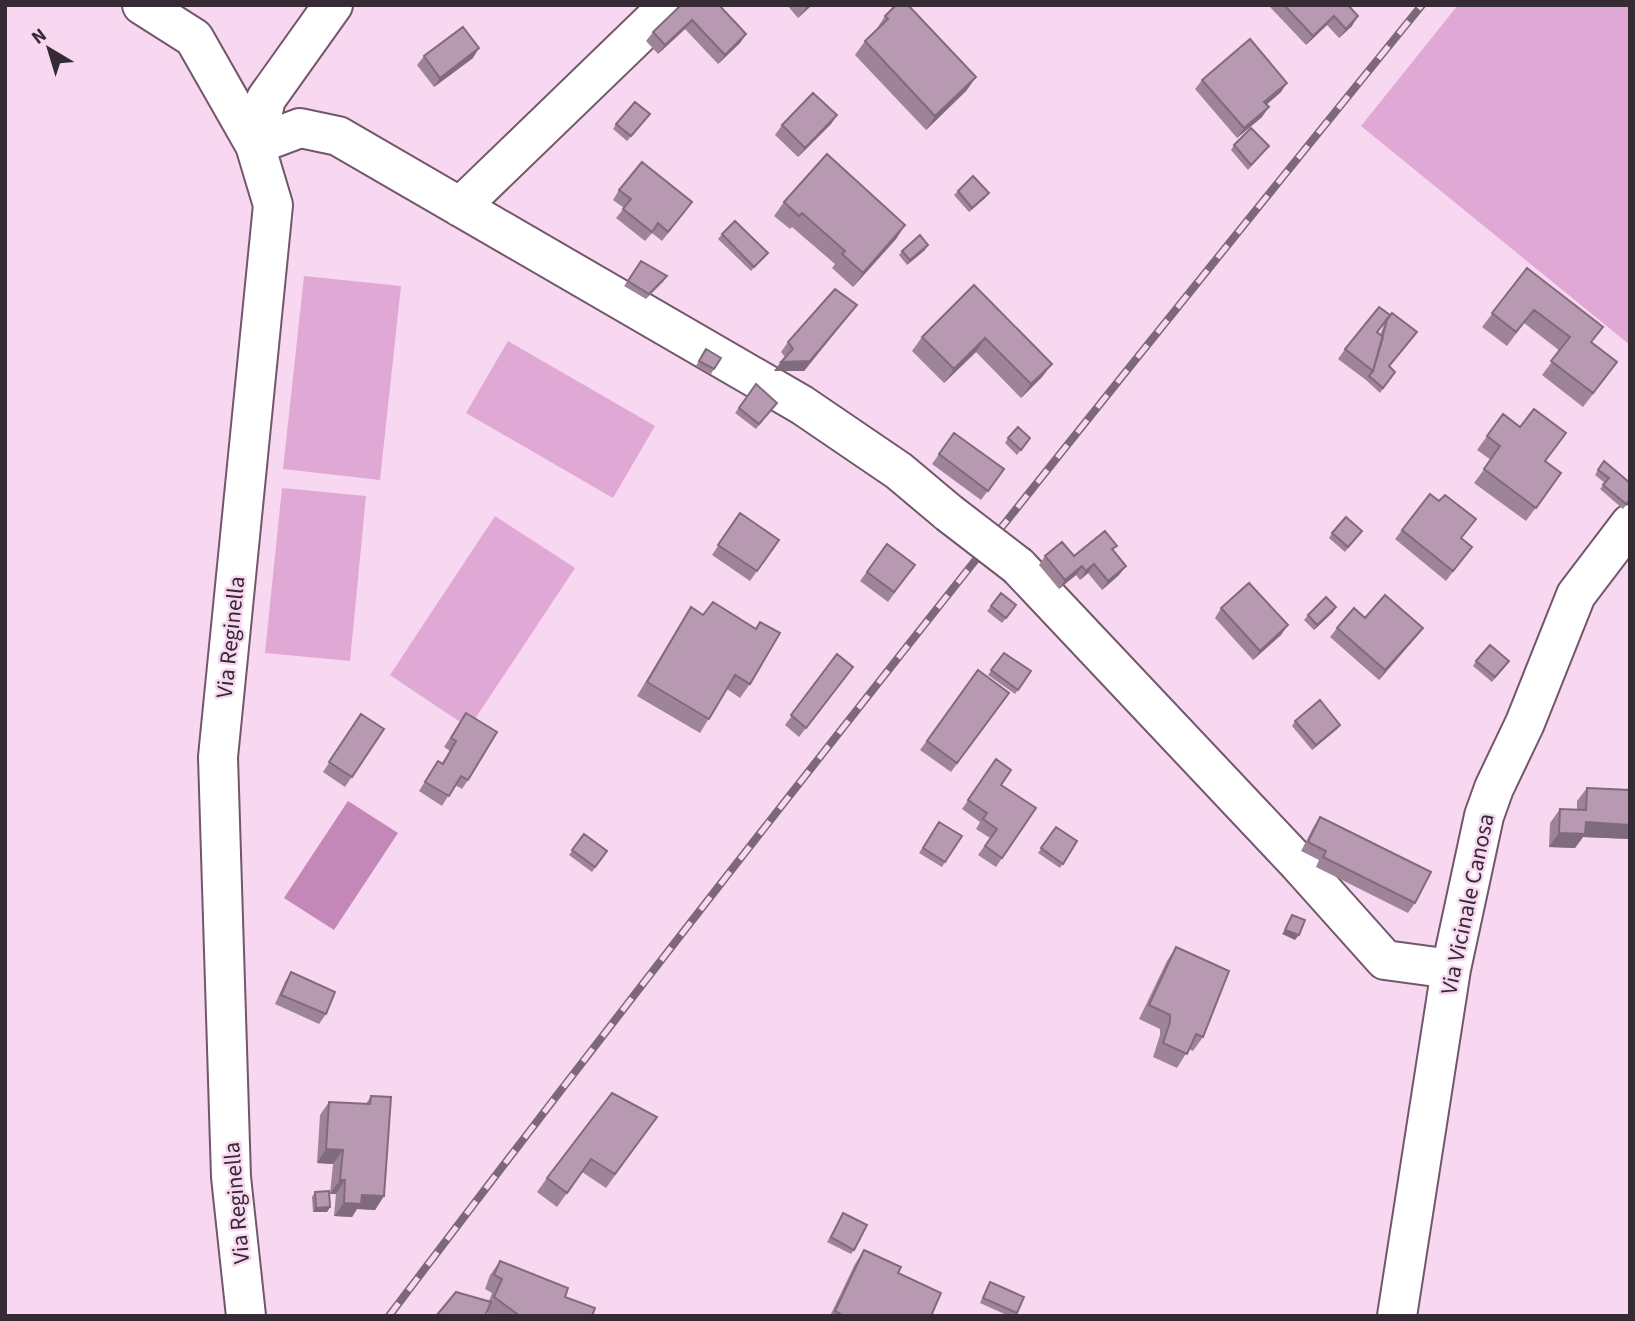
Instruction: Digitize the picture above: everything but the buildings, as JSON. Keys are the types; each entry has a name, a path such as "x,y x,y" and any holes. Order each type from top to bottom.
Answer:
{"street":[{"name":"Via Reginella","path":"142,5 194,38 255,145 273,205 218,757 231,1177 246,1316"},
{"path":"255,145 267,99 333,5"},
{"path":"460,207 669,5"},
{"path":"255,145 300,128 338,136 802,405 899,471 1018,566 1299,864 1385,960 1451,970"},
{"name":"Via Vicinale Canosa","path":"1397,1316 1451,970 1477,845 1494,788 1525,723 1576,595 1630,524"}],"shaded area":[{"path":"1458,5 1630,5 1630,345 1361,126"},
{"path":"304,276 401,286 380,480 283,469"},
{"path":"508,341 655,426 613,498 466,413"},
{"path":"282,488 366,496 350,661 265,653"},
{"path":"495,516 575,568 469,728 390,675"},
{"path":"348,801 398,833 334,930 284,898"}],"railway":[{"path":"389,1316 642,985 900,656 1422,5"}]}
